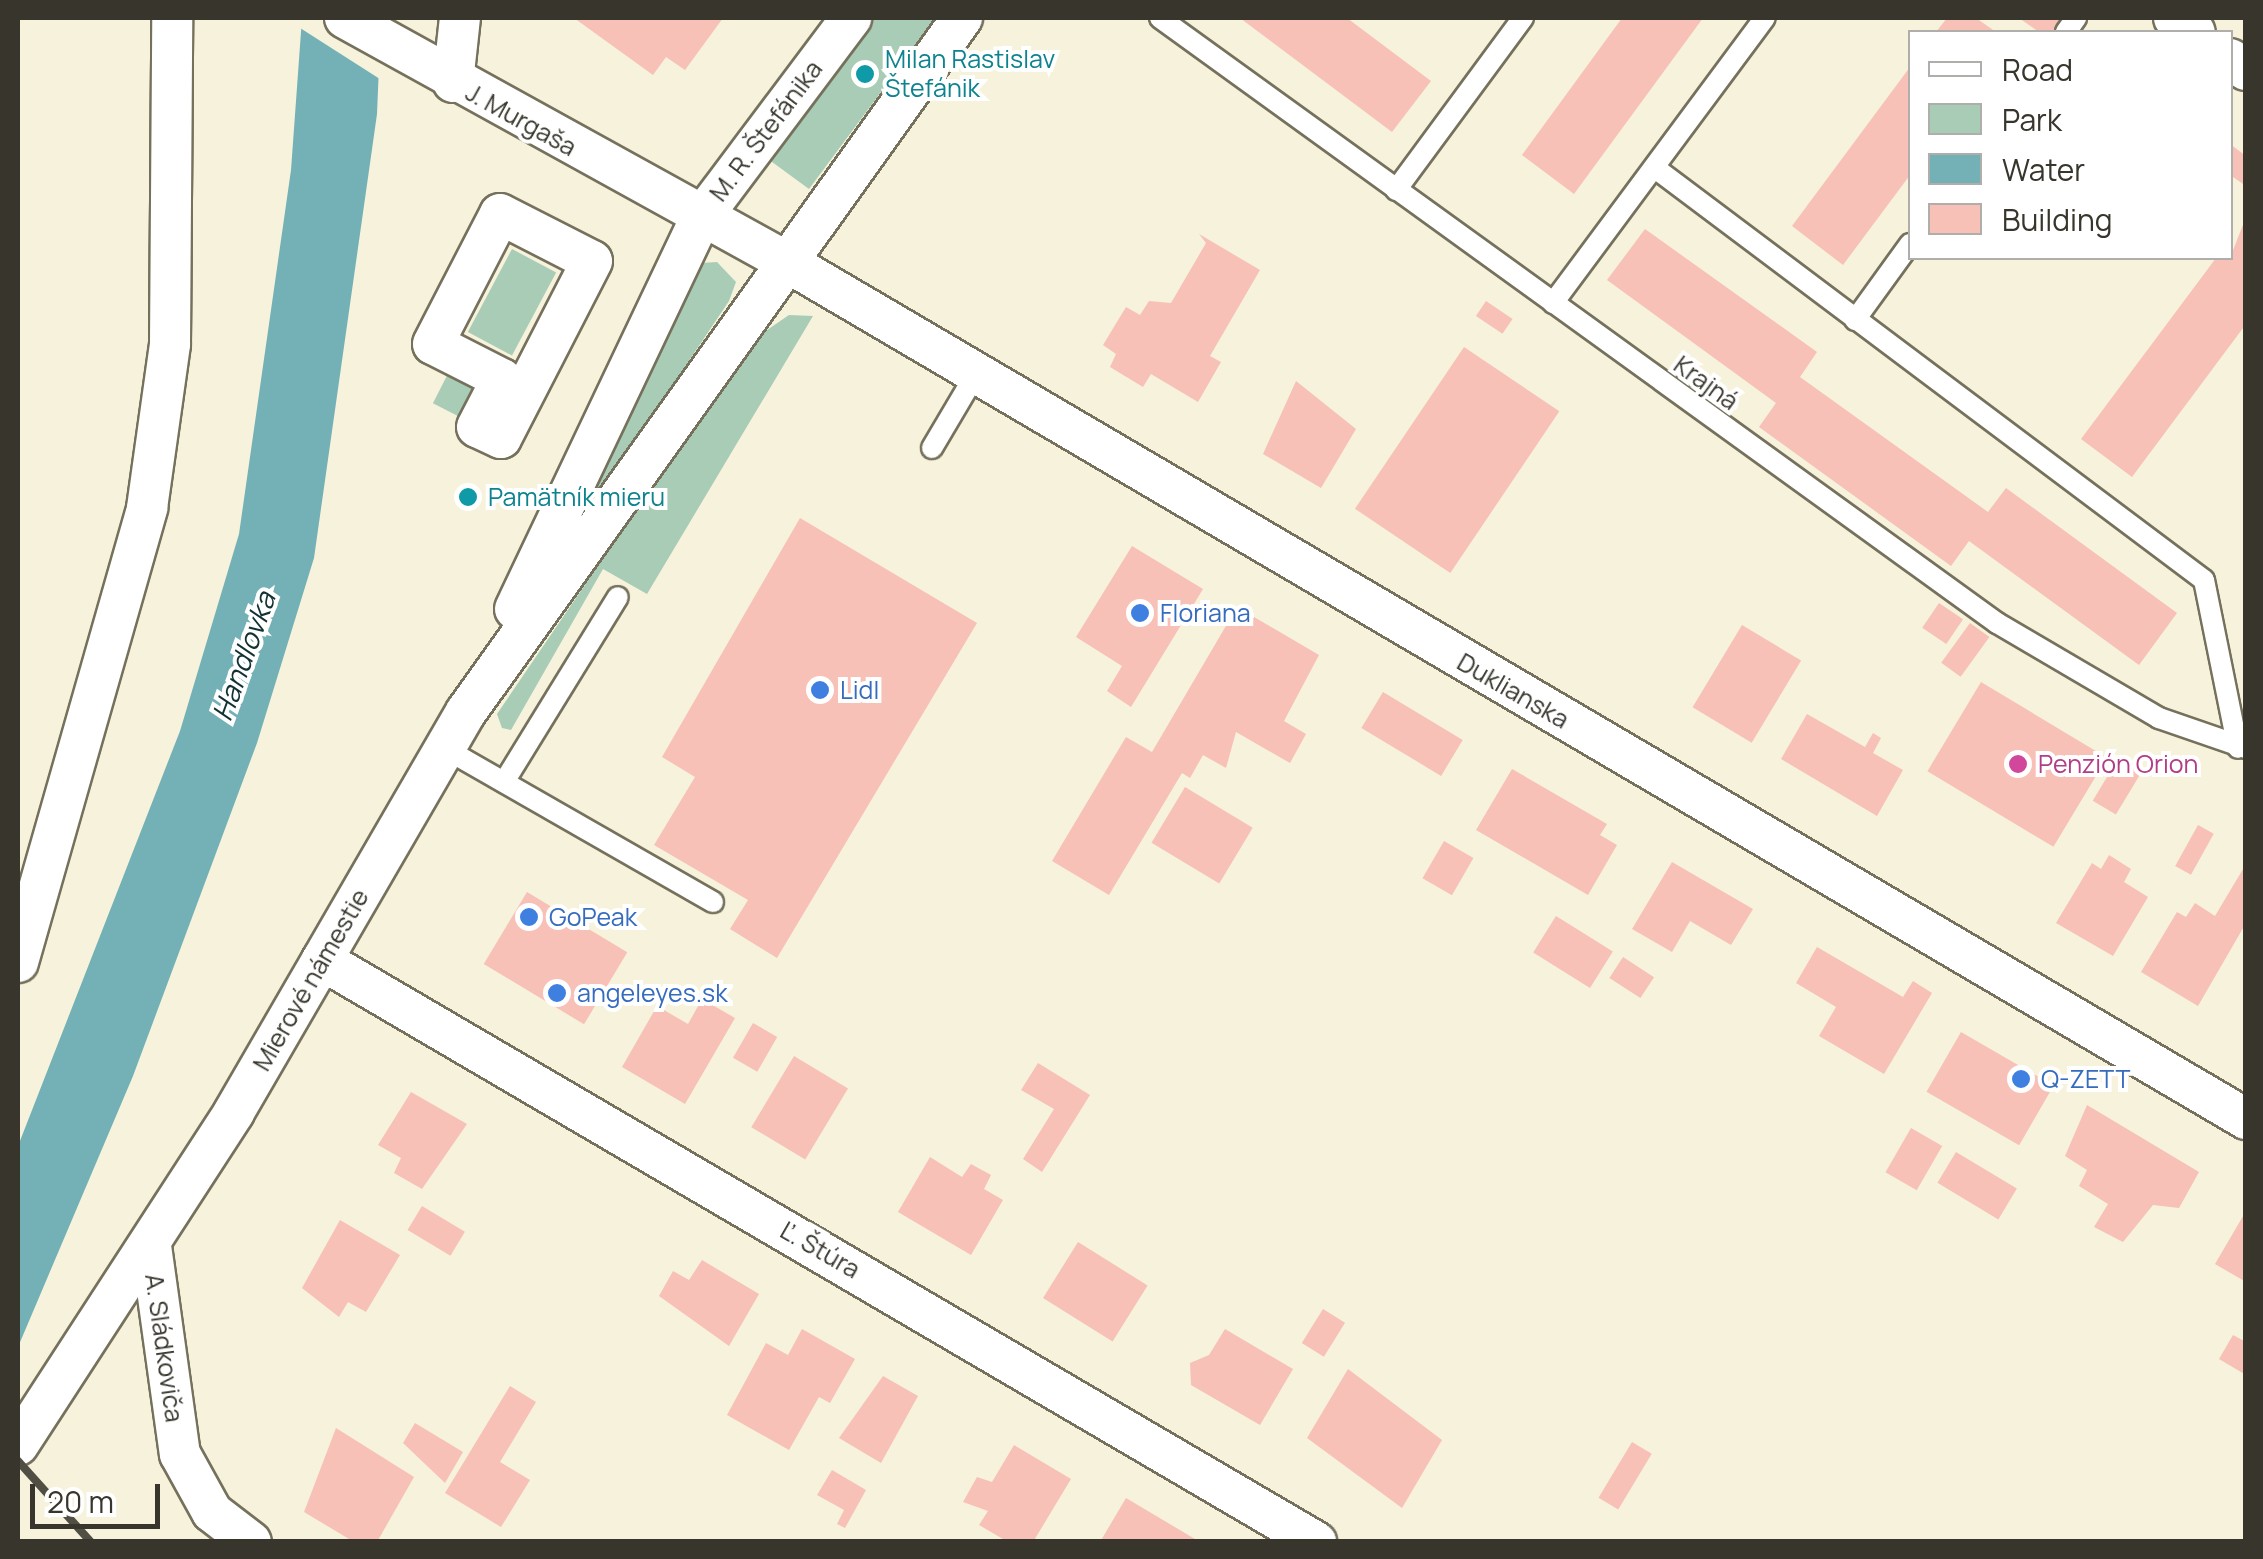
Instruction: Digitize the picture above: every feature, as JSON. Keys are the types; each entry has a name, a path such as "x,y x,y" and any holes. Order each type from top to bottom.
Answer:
{"street":[{"path":"18,962 147,508 170,344 172,18"},
{"name":"J. Murgaša","path":"345,18 701,218"},
{"path":"453,82 460,18"},
{"name":"M. R. Štefánika","path":"782,260 701,218 850,18"},
{"path":"782,260 962,18"},
{"path":"500,214 592,261 501,438 477,426 502,379 433,344 500,214"},
{"name":"Mierové námestie","path":"466,712 701,218"},
{"name":"Mierové námestie","path":"18,1445 151,1246 466,712 782,260"},
{"name":"Duklianska","path":"782,260 2246,1119"},
{"name":"Ľ. Štúra","path":"322,960 1316,1542"},
{"name":"A. Sládkoviča","path":"151,1246 180,1454 212,1512 251,1542"}],"lane":[{"name":"Krajná","path":"1160,18 1997,623 2159,718 2242,748"},
{"path":"1396,190 1523,18"},
{"path":"1552,303 1765,18"},
{"path":"1656,168 2204,580 2242,748"},
{"path":"1855,320 1908,247"},
{"path":"932,448 974,376"},
{"path":"504,782 618,598"},
{"path":"444,748 713,902"}],"green space":[{"path":"872,18 936,18 809,189 768,159"},
{"path":"512,249 556,272 512,355 468,332"},
{"path":"717,262 736,282 729,301 589,510 581,503 701,263"},
{"path":"789,315 813,316 647,594 603,569 511,730 502,728 497,714 751,341"},
{"path":"457,356 502,379 478,426 433,403"}],"water":[{"name":"Handlovka","path":"302,18 381,18 377,114 314,558 257,743 133,1076 18,1347 18,1146 180,731 239,534 291,170"}],"pier":[{"path":"297,18 386,18 383,81 297,26"}],"building":[{"path":"574,18 723,18 685,70 666,57 653,75"},
{"path":"1240,18 1347,18 1431,81 1392,132"},
{"path":"1622,18 1703,18 1574,194 1522,155"},
{"path":"1947,18 1976,18 1993,30 1938,30"},
{"path":"2019,18 2058,18 2075,30 2036,30"},
{"path":"1908,70 1908,178 1843,265 1792,226"},
{"path":"2233,146 2246,156 2246,186 2233,177"},
{"path":"2246,217 2246,324 2132,477 2081,439 2215,260 2233,260"},
{"path":"1645,229 1817,352 1800,377 1988,512 2006,488 2177,613 2139,665 1969,541 1951,566 1759,427 1776,403 1607,280"},
{"path":"1199,234 1260,270 1210,356 1221,362 1198,402 1151,374 1143,387 1110,367 1116,354 1103,345 1126,307 1140,315 1149,301 1171,303 1206,243"},
{"path":"1486,301 1513,319 1502,334 1476,316"},
{"path":"1464,347 1559,411 1450,573 1355,509"},
{"path":"1296,381 1356,429 1321,488 1263,454"},
{"name":"Lidl","path":"800,518 977,623 777,958 730,929 748,900 654,845 695,777 662,757"},
{"name":"Floriana","path":"1132,546 1203,589 1131,707 1107,691 1122,666 1076,637"},
{"path":"1939,603 1963,619 1946,644 1922,628"},
{"path":"1237,607 1319,655 1284,721 1306,734 1290,763 1236,732 1226,768 1203,755 1190,778 1182,773 1109,895 1052,861 1126,737 1152,752"},
{"path":"1970,623 1989,637 1961,677 1941,663"},
{"path":"1742,625 1801,661 1752,743 1693,707"},
{"name":"Penzión Orion","path":"1981,682 2107,758 2053,847 1927,771"},
{"path":"1383,692 1463,740 1441,776 1361,728"},
{"path":"1807,714 1865,747 1873,733 1881,738 1873,753 1903,770 1877,816 1781,759"},
{"path":"2119,757 2142,771 2116,815 2093,801"},
{"path":"1512,769 1607,824 1600,835 1617,845 1588,895 1476,830"},
{"path":"1185,787 1253,828 1219,883 1152,843"},
{"path":"2198,825 2214,834 2191,875 2175,866"},
{"path":"1444,841 1473,858 1452,895 1422,878"},
{"path":"2109,855 2131,869 2124,882 2148,897 2113,956 2056,923 2092,863 2101,869"},
{"path":"1672,862 1753,909 1731,945 1690,921 1672,952 1632,929"},
{"path":"2246,864 2246,923 2198,1006 2141,972 2177,912 2186,917 2195,903 2215,916"},
{"path":"527,892 627,952 584,1024 484,964"},
{"path":"1556,916 1613,952 1590,988 1533,952"},
{"path":"1817,947 1903,997 1913,981 1932,993 1884,1074 1819,1036 1836,1007 1796,983"},
{"path":"1623,957 1654,977 1640,998 1609,978"},
{"path":"702,999 735,1018 685,1104 622,1067 657,1006 688,1024"},
{"path":"753,1023 777,1037 757,1072 733,1058"},
{"path":"1961,1032 2054,1086 2019,1145 1926,1092"},
{"path":"794,1056 848,1088 805,1160 751,1127"},
{"path":"1038,1063 1090,1095 1042,1172 1023,1159 1054,1109 1021,1090"},
{"path":"411,1092 467,1124 422,1189 394,1173 401,1158 378,1145"},
{"path":"2087,1105 2199,1172 2179,1208 2153,1205 2123,1242 2094,1227 2108,1204 2079,1186 2087,1170 2065,1156"},
{"path":"1911,1128 1942,1146 1917,1190 1886,1172"},
{"path":"1956,1152 2017,1189 1998,1219 1937,1183"},
{"path":"930,1157 962,1177 971,1164 991,1175 984,1189 1003,1200 971,1255 898,1212"},
{"path":"422,1206 465,1232 450,1256 408,1230"},
{"path":"2246,1211 2246,1282 2215,1264"},
{"path":"340,1220 400,1255 366,1312 348,1302 339,1317 302,1288"},
{"path":"1078,1242 1148,1285 1113,1341 1043,1298"},
{"path":"702,1260 759,1294 729,1346 659,1296 673,1271 689,1280"},
{"path":"1323,1309 1345,1323 1324,1357 1302,1343"},
{"path":"802,1329 855,1359 830,1403 819,1397 789,1450 727,1415 766,1343 788,1355"},
{"path":"1225,1329 1293,1369 1260,1425 1191,1385 1190,1363 1209,1355"},
{"path":"2233,1335 2246,1342 2246,1375 2219,1359"},
{"path":"1348,1369 1442,1440 1402,1508 1307,1438"},
{"path":"883,1376 918,1396 881,1463 839,1438"},
{"path":"510,1386 536,1402 500,1462 530,1480 501,1527 445,1493"},
{"path":"415,1423 463,1452 445,1483 403,1443"},
{"path":"336,1428 414,1477 377,1542 354,1542 304,1512"},
{"path":"1632,1442 1652,1454 1618,1510 1599,1498"},
{"path":"1014,1445 1071,1479 1033,1542 1003,1539 979,1525 988,1511 963,1502 977,1477 992,1482"},
{"path":"832,1470 866,1490 845,1528 837,1524 844,1510 817,1495"},
{"path":"1126,1498 1200,1542 1100,1542"}],"railway":[{"path":"18,1461 91,1542"}],"place":[{"name":"Milan Rastislav Štefánik","path":"865,74"},
{"name":"Pamätník mieru","path":"468,497"},
{"name":"Floriana","path":"1140,613"},
{"name":"Lidl","path":"820,690"},
{"name":"Penzión Orion","path":"2018,764"},
{"name":"GoPeak","path":"529,917"},
{"name":"angeleyes.sk","path":"557,993"},
{"name":"Q-ZETT","path":"2021,1079"}]}
